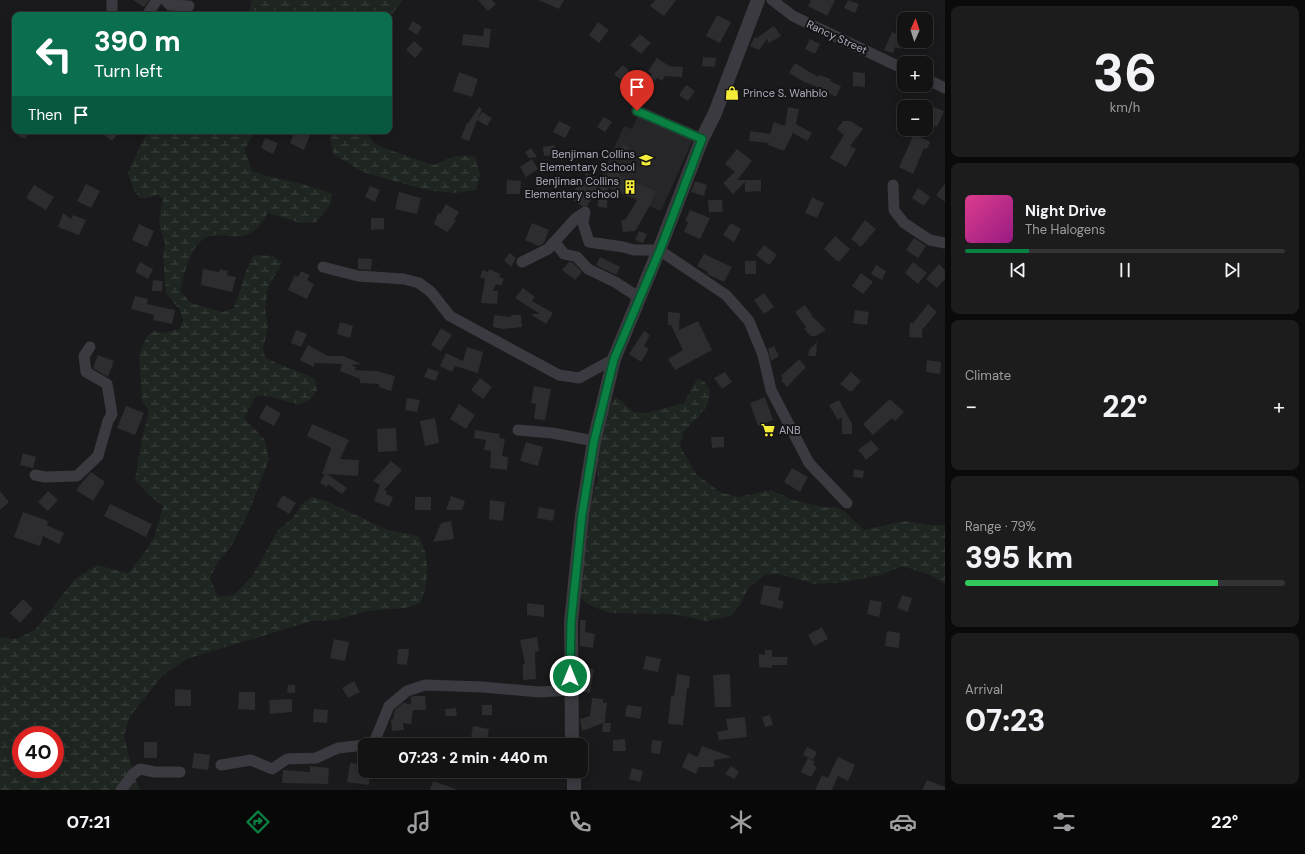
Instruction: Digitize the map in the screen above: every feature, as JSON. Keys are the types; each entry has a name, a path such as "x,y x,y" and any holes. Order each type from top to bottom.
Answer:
{"street":[{"path":"112,0 112,12"},
{"path":"150,12 157,0"},
{"path":"165,0 170,5 188,6"},
{"path":"572,738 570,690 571,615 582,515 594,441 614,359 660,250 702,139 716,113 758,0"},
{"name":"Rancy Street","path":"772,0 793,16 897,66"},
{"path":"933,82 945,88"},
{"path":"637,111 702,139"},
{"path":"893,185 894,210 904,223 930,240 945,243"},
{"path":"522,262 548,249 576,218 585,212 583,223 590,242 634,250 660,250 726,295 749,321 763,355 771,390 809,463 847,503"},
{"path":"553,243 558,244 564,254 577,258 588,269 615,282 640,298"},
{"path":"324,267 358,276 404,279 419,283 431,292 450,316 559,375 579,378 614,359"},
{"path":"35,476 77,476 98,456 108,421 112,414 107,384 86,372 84,356 90,347"},
{"path":"518,430 552,433 594,441"},
{"path":"376,738 389,706 407,691 425,685 482,687 540,692 570,690"},
{"path":"221,765 251,760 272,769 287,759 316,758 338,748 358,746"},
{"path":"121,790 133,774 140,769 155,772 180,772"},
{"path":"574,778 574,790"}],"shaded area":[{"name":"Benjiman Collins Elementary School","path":"639,113 694,137 661,211 598,184 624,126 632,129"}],"green space":[{"path":"252,0 403,0 392,14 392,12 249,12"},
{"path":"149,134 253,134 245,149 252,171 312,187 332,194 330,205 316,222 301,223 268,213 257,228 248,234 241,236 214,235 202,240 193,251 185,271 180,291 191,303 222,312 233,309 247,268 254,255 273,256 282,263 268,287 265,308 268,327 263,348 265,357 315,379 317,390 311,399 304,403 297,404 273,397 255,397 244,418 265,440 269,459 250,509 232,545 218,562 210,578 218,597 234,595 253,575 278,530 293,518 302,504 311,497 326,501 388,530 418,536 427,560 427,578 425,587 420,603 405,608 366,611 336,620 312,621 186,659 161,677 129,718 124,735 133,774 140,790 0,790 0,637 16,639 35,630 75,579 97,565 128,573 154,538 163,506 151,497 135,480 149,410 142,401 139,355 147,336 154,331 163,333 180,329 183,320 180,310 166,293 163,254 165,243 159,219 163,199 158,194 152,197 140,198 134,190 128,173 144,138"},
{"path":"331,134 368,134 374,143 381,147 433,165 456,156 475,156 480,174 476,190 456,193 432,191 363,172 333,154"},
{"path":"697,379 703,380 710,390 708,404 700,415 683,432 680,446 696,474 720,492 738,497 771,490 793,500 823,507 836,507 844,511 864,530 904,521 932,525 945,525 945,584 930,575 902,566 882,575 837,583 813,584 777,574 765,575 749,587 740,605 730,616 706,621 674,614 609,613 587,604 576,592 593,493 598,479 596,465 598,452 609,409 615,396 634,412 647,413 684,403"}],"building":[{"path":"133,0 149,0 144,7"},
{"path":"478,0 492,0 496,4 488,11"},
{"path":"538,0 564,0 559,9"},
{"path":"655,0 676,0 664,16 650,6"},
{"path":"811,0 835,0 827,16 808,6"},
{"path":"848,0 859,4 855,13 844,8"},
{"path":"717,15 731,22 720,43 706,36"},
{"path":"413,21 422,27 417,35 408,29"},
{"path":"598,22 609,30 599,43 589,35"},
{"path":"774,26 781,36 769,43 767,39 759,50 750,46 755,37 757,38"},
{"path":"484,28 491,29 489,48 462,45 463,34 483,36"},
{"path":"892,32 897,34 897,48 895,47 893,53 884,50"},
{"path":"640,34 651,43 641,54 630,45"},
{"path":"810,39 820,44 815,54 805,49"},
{"path":"414,41 423,49 415,58 406,50"},
{"path":"703,57 716,58 715,67 702,66"},
{"path":"657,58 669,66 683,67 682,77 665,76 662,81 657,78 655,81 649,77 652,74 648,71"},
{"path":"795,63 818,77 819,75 831,79 830,81 841,86 836,97 828,93 829,91 804,82 789,73"},
{"path":"623,65 629,71 621,80 614,74"},
{"path":"459,72 478,79 472,97 453,91"},
{"path":"853,72 865,73 865,87 853,86"},
{"path":"686,85 695,91 688,101 679,95"},
{"path":"734,88 739,90 735,101 729,99"},
{"path":"479,107 482,109 469,141 461,138 467,123"},
{"path":"788,107 799,109 796,124 812,133 807,141 793,133 784,151 768,145 769,143 749,141 750,131 770,134 774,122 785,126"},
{"path":"933,107 944,111 937,127 933,125"},
{"path":"482,112 492,118 487,126 477,120"},
{"path":"604,117 612,122 605,132 597,127"},
{"path":"559,121 571,127 565,138 553,132"},
{"path":"843,121 851,121 863,129 850,146 856,149 846,167 830,158 844,135 837,129"},
{"path":"19,134 28,134 25,139 18,136"},
{"path":"103,134 118,134 112,141"},
{"path":"294,134 311,134 304,150 290,143"},
{"path":"913,136 918,136 930,142 927,149 924,148 913,174 899,167"},
{"path":"265,138 278,143 273,154 261,148"},
{"path":"623,144 629,147 626,154 620,150"},
{"path":"555,145 556,155 544,156 543,147"},
{"path":"531,148 537,157 529,158 525,152"},
{"path":"737,149 752,161 737,180 761,180 761,191 745,192 745,182 733,194 723,183 735,172 725,164"},
{"path":"532,159 538,169 526,177 520,167"},
{"path":"611,166 621,170 619,175 656,191 648,209 635,231 623,232 621,220 625,220 638,199 608,186 607,208 598,207 599,186 587,206 582,206 570,198 579,183 582,185 586,173 605,180"},
{"path":"507,180 521,181 520,194 506,194"},
{"path":"695,181 707,185 704,196 691,192"},
{"path":"86,184 100,191 91,208 77,201"},
{"path":"945,184 945,202 936,195"},
{"path":"34,185 54,197 46,210 26,198"},
{"path":"370,186 380,190 375,202 365,197"},
{"path":"918,188 930,197 924,206 912,198"},
{"path":"399,192 421,198 417,214 395,209"},
{"path":"812,197 824,203 817,218 805,213"},
{"path":"708,200 722,200 723,212 709,212"},
{"path":"446,204 459,212 454,220 456,221 447,232 434,224 438,213 440,214"},
{"path":"690,210 710,218 700,239 684,232 688,222 685,221"},
{"path":"63,213 71,219 73,215 86,220 79,235 58,227"},
{"path":"371,218 384,218 384,229 371,230"},
{"path":"865,220 876,229 861,247 851,239"},
{"path":"532,223 549,230 544,243 539,246 525,240"},
{"path":"731,223 741,229 734,242 723,235"},
{"path":"139,224 154,231 147,247 132,240"},
{"path":"639,231 647,234 643,243 635,240"},
{"path":"835,236 850,249 840,261 837,261 824,249"},
{"path":"914,238 926,246 918,258 906,250"},
{"path":"764,245 777,255 769,265 756,255"},
{"path":"510,253 516,258 511,267 504,260"},
{"path":"704,254 732,267 724,282 707,274 708,272 697,266"},
{"path":"600,257 620,267 616,275 596,265"},
{"path":"358,258 372,259 371,270 358,269"},
{"path":"745,261 756,261 756,274 745,274"},
{"path":"140,262 153,269 148,279 135,272"},
{"path":"569,262 573,263 582,272 575,280 562,270"},
{"path":"913,262 927,273 918,284 905,273"},
{"path":"939,264 945,270 945,279 937,288 926,279"},
{"path":"876,265 886,271 882,280 871,274"},
{"path":"203,269 219,272 220,269 228,271 227,275 236,277 232,292 201,285"},
{"path":"489,269 501,274 499,277 504,279 501,286 496,284 493,291 498,291 497,304 481,303 485,279 480,277 483,270 488,272"},
{"path":"301,271 310,275 307,280 314,284 307,299 288,290 295,275 298,277"},
{"path":"861,273 873,282 863,294 852,286"},
{"path":"153,280 163,281 162,291 152,291"},
{"path":"523,288 535,297 532,301 553,313 546,324 530,314 540,314 515,298"},
{"path":"764,293 774,307 764,314 754,300"},
{"path":"135,296 148,299 147,304 175,310 172,324 153,320 154,315 131,309"},
{"path":"928,304 937,312 922,330 922,338 909,337 910,323 913,323"},
{"path":"805,305 811,315 826,330 816,336 811,336 804,329 806,327 795,312"},
{"path":"855,310 869,312 867,325 853,323"},
{"path":"668,312 680,313 679,330 698,321 712,350 675,370 668,359 683,350 671,325 668,325"},
{"path":"494,315 511,317 511,315 521,315 522,327 503,329 493,327"},
{"path":"340,322 353,326 350,338 337,334"},
{"path":"441,328 452,335 441,351 431,345"},
{"path":"296,330 307,334 301,347 291,343"},
{"path":"644,331 650,335 644,346 649,349 641,362 629,354"},
{"path":"817,342 816,356 808,356 809,350"},
{"path":"308,345 328,356 343,356 362,364 351,365 356,367 355,370 376,371 395,376 391,391 379,387 379,384 360,383 360,379 340,371 342,364 315,363 313,367 300,360"},
{"path":"774,346 779,356 771,361 768,349"},
{"path":"467,347 483,352 478,373 455,366 452,372 440,366 446,353 463,361"},
{"path":"98,355 114,361 108,377 93,368"},
{"path":"799,359 806,367 787,387 781,380 783,378 781,376"},
{"path":"927,360 941,362 940,374 926,372"},
{"path":"428,368 439,372 435,381 424,377"},
{"path":"725,372 732,382 722,389 714,378"},
{"path":"851,372 861,381 852,391 849,391 840,384"},
{"path":"480,378 492,387 483,399 471,390"},
{"path":"534,386 551,389 545,420 534,419 536,404 531,403"},
{"path":"765,397 773,420 758,426 750,403"},
{"path":"407,398 420,400 417,412 405,410"},
{"path":"890,399 904,412 895,421 892,418 873,435 863,424"},
{"path":"839,400 852,424 852,434 842,434 842,417 838,420 829,405"},
{"path":"459,404 475,415 466,429 450,419"},
{"path":"266,405 281,413 274,426 259,418"},
{"path":"126,406 144,413 135,435 117,428"},
{"path":"435,418 439,443 425,446 420,421"},
{"path":"312,424 349,440 340,459 359,460 358,476 327,474 347,488 342,494 328,484 327,487 320,483 325,474 322,474 331,449 330,447 307,436"},
{"path":"396,428 397,451 378,452 377,429"},
{"path":"475,430 500,434 499,438 505,439 502,456 508,457 507,470 490,468 491,451 484,450 486,440 474,438"},
{"path":"711,437 724,437 724,447 712,448"},
{"path":"871,440 879,449 866,460 858,450"},
{"path":"526,442 543,447 538,466 520,461"},
{"path":"23,453 36,457 33,468 20,465"},
{"path":"391,461 402,470 384,490 387,491 386,494 393,497 389,507 374,501 380,485 373,481"},
{"path":"792,468 808,477 800,492 784,482"},
{"path":"854,469 864,471 863,478 853,477"},
{"path":"91,472 105,482 93,501 76,490"},
{"path":"0,491 9,502 0,510"},
{"path":"48,491 58,500 48,511 38,502"},
{"path":"283,495 296,503 289,514 276,506"},
{"path":"451,496 465,501 462,510 446,510"},
{"path":"415,497 431,497 431,510 415,510"},
{"path":"490,500 505,502 503,521 489,519"},
{"path":"110,504 152,524 146,537 104,516"},
{"path":"539,507 555,510 553,521 537,518"},
{"path":"23,512 48,521 47,525 64,533 59,544 43,536 40,546 14,537"},
{"path":"451,521 454,539 433,542 441,523"},
{"path":"764,585 781,588 778,600 784,601 782,609 760,604"},
{"path":"902,595 912,598 908,612 897,608"},
{"path":"23,599 33,609 20,623 10,613"},
{"path":"870,600 882,602 879,617 867,614"},
{"path":"527,603 544,605 544,617 527,615"},
{"path":"580,620 586,620 585,632 595,634 593,648 580,646"},
{"path":"822,627 828,639 814,646 808,635"},
{"path":"887,631 900,633 899,648 885,646"},
{"path":"537,637 539,651 535,652 536,679 523,680 523,664 525,664 520,640"},
{"path":"334,639 349,642 345,661 330,658"},
{"path":"398,649 409,649 407,665 397,664"},
{"path":"765,650 772,650 772,657 788,657 787,665 772,665 772,668 759,667 759,654 765,655"},
{"path":"646,656 661,659 658,672 643,669"},
{"path":"580,667 594,669 590,693 580,691"},
{"path":"677,674 690,676 689,688 687,688 683,725 668,724 671,696 674,696"},
{"path":"730,674 731,707 715,707 713,675"},
{"path":"354,681 360,692 348,698 342,688"},
{"path":"288,685 295,685 295,693 287,693"},
{"path":"175,689 191,690 191,706 175,706"},
{"path":"239,692 255,692 255,710 238,709"},
{"path":"425,696 426,710 413,710 411,724 403,723 404,730 392,731 391,720 393,719 395,710 403,703 411,704 411,697"},
{"path":"592,698 603,699 603,703 607,702 605,722 582,731 580,719 590,716"},
{"path":"292,699 292,712 270,714 269,700"},
{"path":"482,705 492,705 492,715 482,715"},
{"path":"627,705 642,707 640,719 625,716"},
{"path":"456,708 457,716 446,716 445,709"},
{"path":"314,709 328,710 327,723 313,722"},
{"path":"770,715 773,725 765,727 762,717"},
{"path":"745,717 747,737 719,740 717,732 728,730 726,719"},
{"path":"603,723 611,723 610,732 602,732"},
{"path":"473,726 489,729 488,738 471,738"},
{"path":"625,739 626,751 613,751 613,740"},
{"path":"652,740 662,741 660,754 651,753"},
{"path":"144,742 157,742 157,758 144,758"},
{"path":"702,746 732,757 714,760 714,767 699,767 696,774 682,767 688,753 698,757"},
{"path":"807,747 817,752 813,760 803,755"},
{"path":"194,753 210,755 208,770 192,768"},
{"path":"838,757 855,765 848,781 838,776 832,790 815,790 822,775 828,778"},
{"path":"808,758 815,762 813,765 817,767 811,777 801,772"},
{"path":"350,763 358,764 358,778 370,778 369,785 347,782"},
{"path":"310,766 329,768 328,784 282,783 283,770 310,772"},
{"path":"731,766 739,772 734,779 725,774"},
{"path":"632,768 643,771 640,782 629,779"},
{"path":"927,780 945,787 945,790 922,790"},
{"path":"433,781 456,789 430,790"}],"place":[{"name":"Prince S. Wahblo","path":"732,93"},
{"name":"Benjiman Collins Elementary School","path":"646,160"},
{"name":"Benjiman Collins Elementary school","path":"630,187"},
{"name":"ANB","path":"768,430"}],"route":[{"path":"570,676 571,622 582,515 594,441 614,359 660,250 702,139 637,111"}]}
